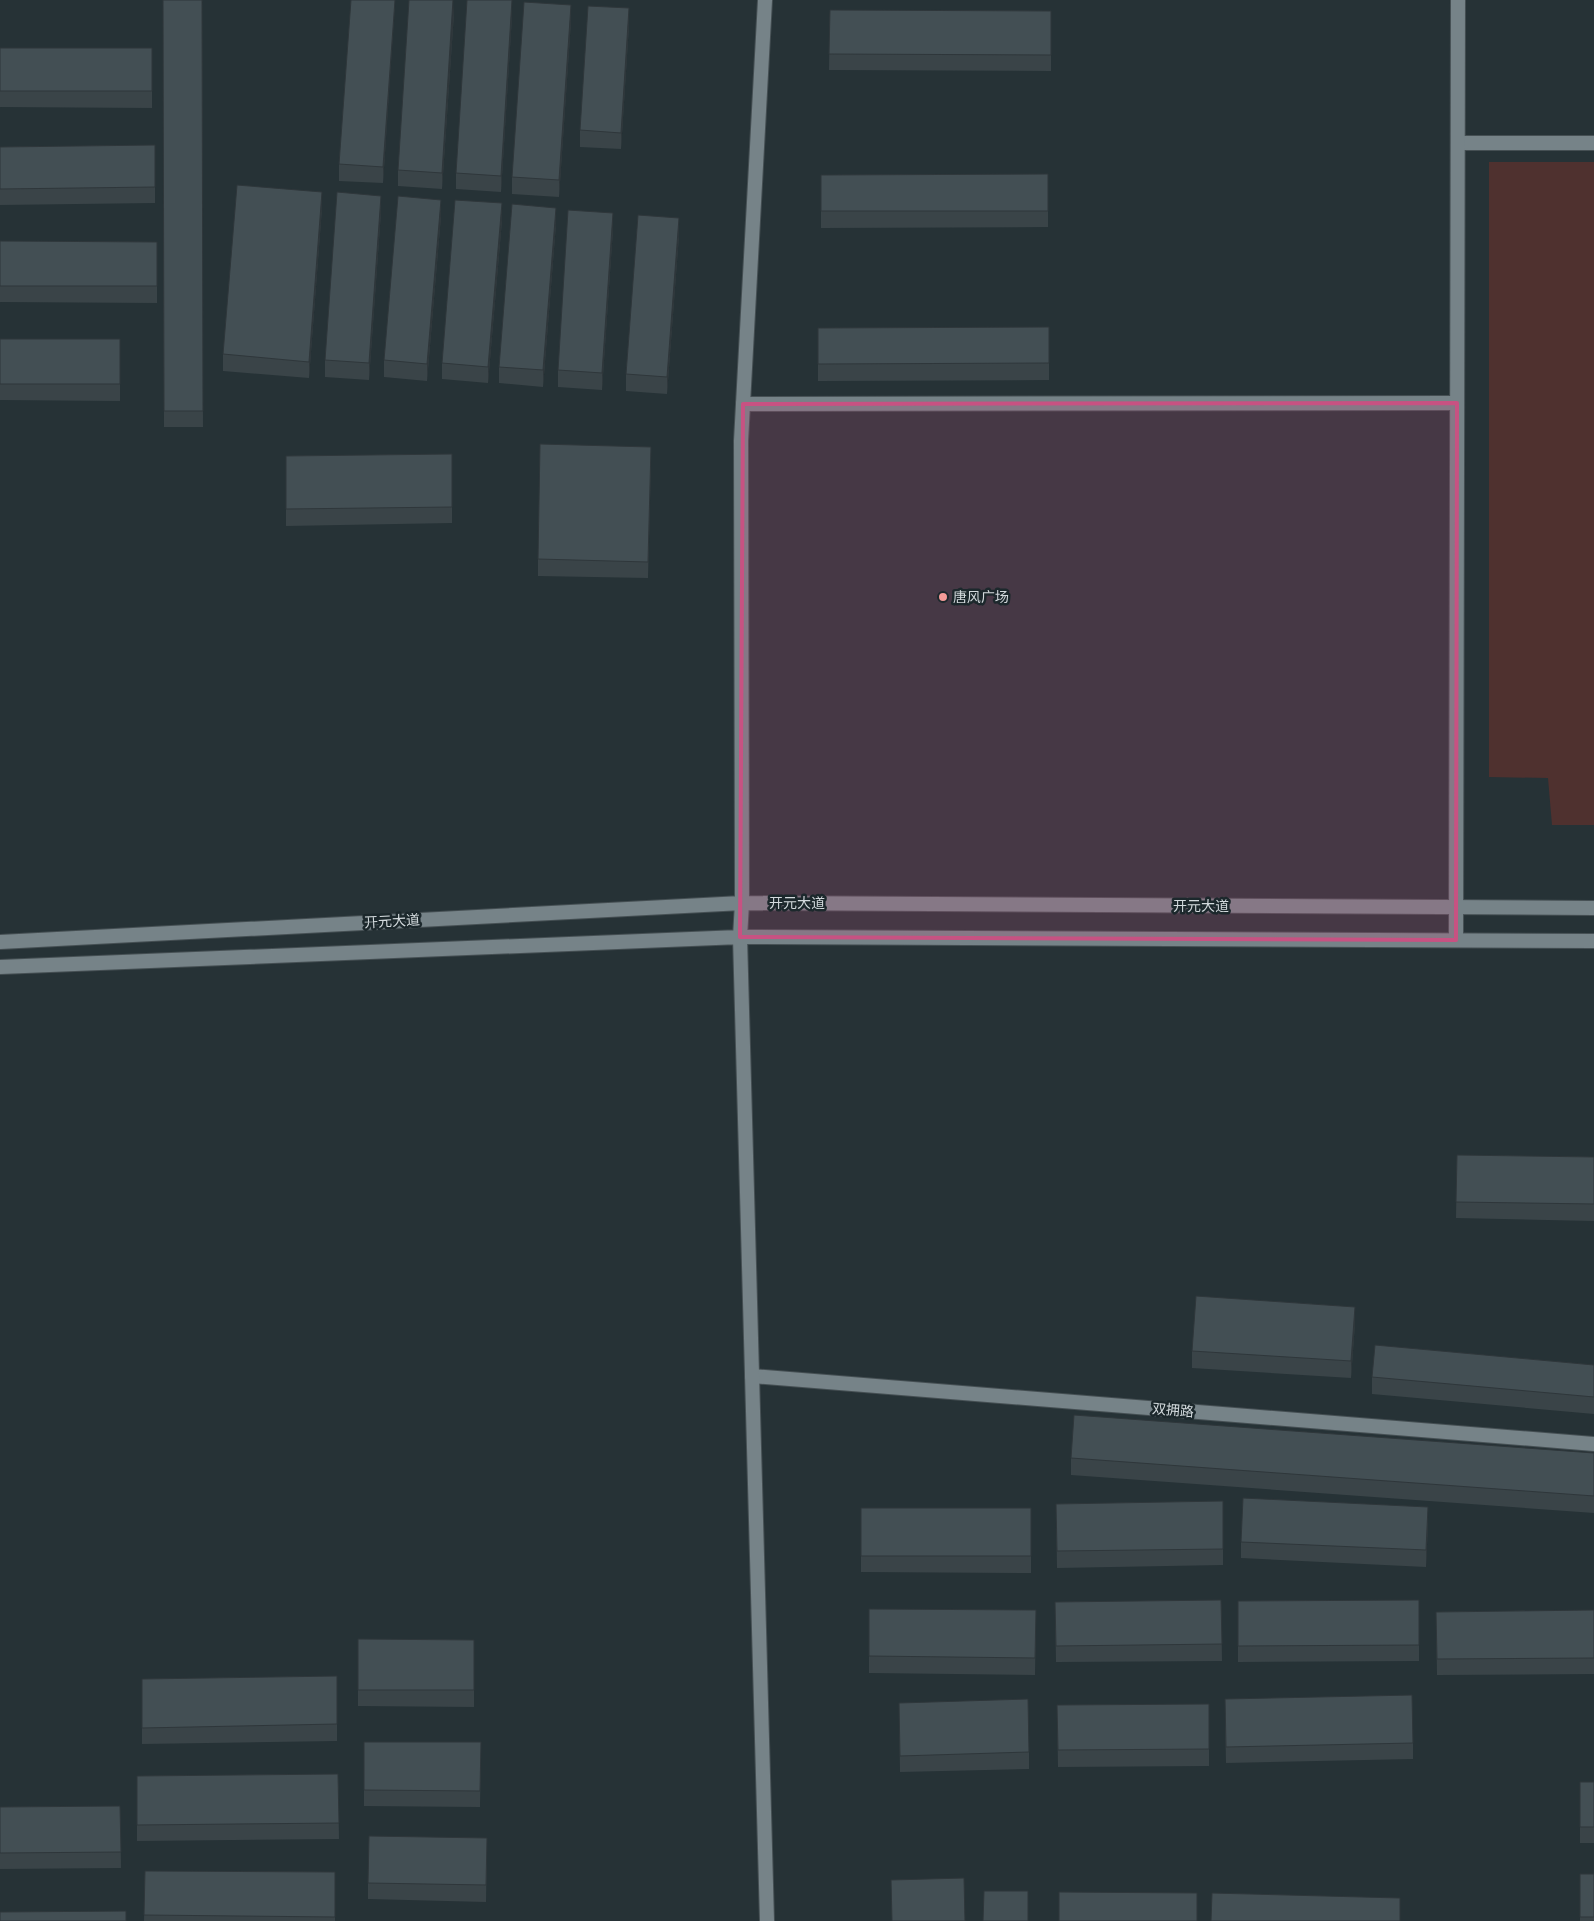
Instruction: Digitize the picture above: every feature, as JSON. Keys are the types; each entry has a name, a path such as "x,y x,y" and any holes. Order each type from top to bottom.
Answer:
{"main road":[{"path":"765,0 741,441 742,903 740,937 767,1921"},
{"path":"1456,940 1458,0"},
{"path":"1458,143 1594,143"},
{"path":"743,404 1457,403"},
{"name":"开元大道","path":"0,942 742,903 1594,908"},
{"path":"0,967 740,937 1594,941"},
{"name":"双拥路","path":"752,1376 1594,1444"}],"highlighted area":[{"path":"1457,403 1456,940 740,937 743,404"}],"shaded area":[{"path":"1489,162 1594,162 1594,825 1552,825 1548,778 1489,777"}],"building":[{"path":"163,0 202,0 203,411 164,411"},
{"path":"351,0 395,0 383,167 339,164"},
{"path":"409,0 453,0 442,173 398,170"},
{"path":"467,0 512,0 501,176 456,173"},
{"path":"524,2 571,5 559,180 512,177"},
{"path":"588,6 629,8 621,133 580,130"},
{"path":"830,10 1051,11 1051,55 829,54"},
{"path":"0,48 152,48 152,91 0,91"},
{"path":"155,145 155,187 0,189 0,147"},
{"path":"1048,174 1048,211 821,211 821,175"},
{"path":"237,185 322,192 309,362 223,354"},
{"path":"337,192 381,196 369,363 325,360"},
{"path":"398,196 441,200 427,364 384,360"},
{"path":"455,200 502,203 488,367 442,363"},
{"path":"512,204 556,208 543,370 499,367"},
{"path":"568,210 613,213 602,373 558,370"},
{"path":"638,215 679,218 667,377 626,374"},
{"path":"0,241 157,242 157,286 0,286"},
{"path":"1049,327 1049,363 818,364 818,328"},
{"path":"0,339 120,339 120,384 0,384"},
{"path":"540,444 651,447 648,562 538,559"},
{"path":"452,454 452,507 286,509 286,456"},
{"path":"1457,1155 1594,1157 1594,1204 1456,1202"},
{"path":"1196,1296 1355,1307 1351,1361 1192,1351"},
{"path":"1375,1345 1594,1365 1594,1397 1372,1377"},
{"path":"1074,1415 1594,1453 1594,1496 1071,1458"},
{"path":"1243,1498 1428,1507 1426,1550 1241,1542"},
{"path":"1223,1501 1223,1549 1057,1551 1056,1504"},
{"path":"861,1508 1031,1508 1031,1556 861,1556"},
{"path":"1221,1600 1222,1644 1056,1646 1055,1602"},
{"path":"1419,1600 1419,1645 1238,1646 1238,1601"},
{"path":"869,1609 1036,1610 1035,1658 869,1656"},
{"path":"1594,1610 1594,1658 1437,1659 1436,1612"},
{"path":"358,1639 474,1640 474,1690 358,1690"},
{"path":"337,1676 337,1724 142,1728 142,1679"},
{"path":"1412,1695 1413,1743 1226,1747 1225,1699"},
{"path":"1028,1699 1029,1752 900,1756 899,1703"},
{"path":"1209,1704 1209,1749 1058,1750 1057,1705"},
{"path":"364,1742 481,1742 480,1791 364,1790"},
{"path":"338,1774 339,1823 137,1825 137,1776"},
{"path":"1580,1782 1594,1782 1594,1827 1580,1827"},
{"path":"120,1806 121,1852 0,1853 0,1807"},
{"path":"369,1836 487,1838 486,1885 368,1883"},
{"path":"145,1871 335,1872 335,1917 144,1915"},
{"path":"1580,1874 1594,1874 1594,1917 1580,1917"},
{"path":"964,1878 965,1921 892,1921 891,1880"},
{"path":"984,1891 1028,1891 1028,1921 983,1921"},
{"path":"1059,1892 1197,1893 1197,1921 1059,1921"},
{"path":"1212,1893 1400,1898 1400,1921 1211,1921"},
{"path":"126,1911 126,1921 0,1921 0,1912"}],"place":[{"name":"唐风广场","path":"943,597"}]}
